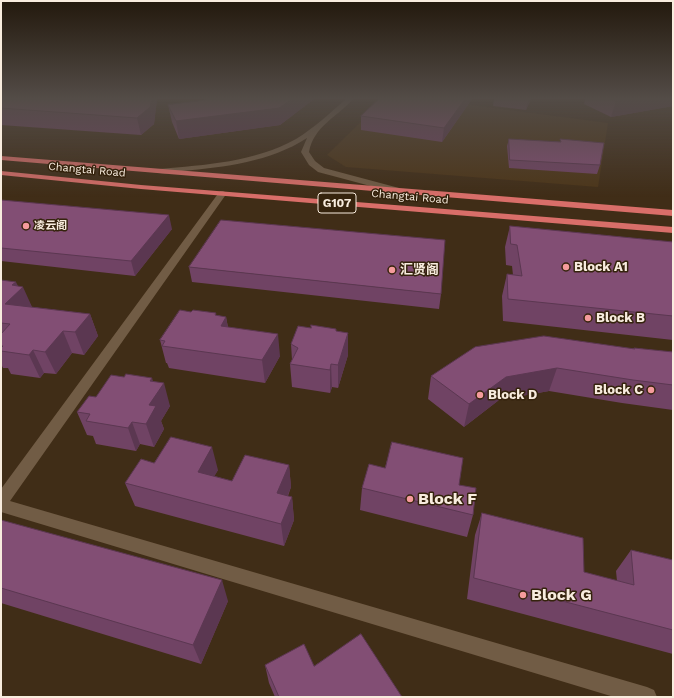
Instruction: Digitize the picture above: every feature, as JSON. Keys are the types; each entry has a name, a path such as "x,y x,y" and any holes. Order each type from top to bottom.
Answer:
{"highway":[{"name":"Changtai Road","path":"1,158 673,213"},
{"name":"Changtai Road","path":"1,173 673,230"}],"street":[{"path":"159,171 227,164 247,160 282,148 311,132"},
{"path":"313,132 306,143 305,152 312,163 321,170 399,191"},
{"path":"1,501 223,193"},
{"path":"1,505 647,697"}],"shaded area":[{"path":"351,132 607,132 598,187 346,167 327,155"}],"building":[{"path":"509,139 561,142 560,139 604,143 600,165 510,160"},
{"path":"1,200 169,215 131,261 1,248"},
{"path":"221,220 445,240 441,294 189,267"},
{"path":"510,226 673,242 673,316 508,299 507,274 522,276 517,245 511,244"},
{"path":"1,280 16,282 12,285 23,287 5,304 90,314 75,332 63,331 45,352 33,350 29,355 1,351 3,346 1,346 1,334 10,324 1,323"},
{"path":"180,310 216,313 215,315 226,317 221,326 278,334 262,360 162,346 165,341 160,340"},
{"path":"311,325 336,329 336,331 348,333 338,365 331,364 330,370 290,364 298,348 291,344 298,326 311,328"},
{"path":"544,336 635,349 634,348 673,352 673,385 557,368 506,377 469,404 431,376 475,347"},
{"path":"126,374 152,378 150,381 164,383 149,405 156,406 146,424 132,422 128,428 86,421 90,414 77,412 89,396 96,397 111,375 124,377"},
{"path":"171,437 212,447 198,472 232,481 245,455 289,465 277,493 292,497 281,524 125,483 141,459 154,463"},
{"path":"392,442 463,458 459,485 476,488 473,515 362,488 369,464 385,468"},
{"path":"482,513 583,538 584,572 634,585 631,550 673,560 673,630 474,578"},
{"path":"1,520 222,580 193,645 1,588"},
{"path":"361,634 402,697 279,697 265,665 304,644 314,666"}],"place":[{"name":"凌云阁","path":"26,226"},
{"name":"Block A1","path":"566,267"},
{"name":"汇贤阁","path":"392,270"},
{"name":"Block B","path":"588,318"},
{"name":"Block C","path":"651,390"},
{"name":"Block D","path":"480,395"},
{"name":"Block F","path":"410,499"},
{"name":"Block G","path":"523,595"}]}
